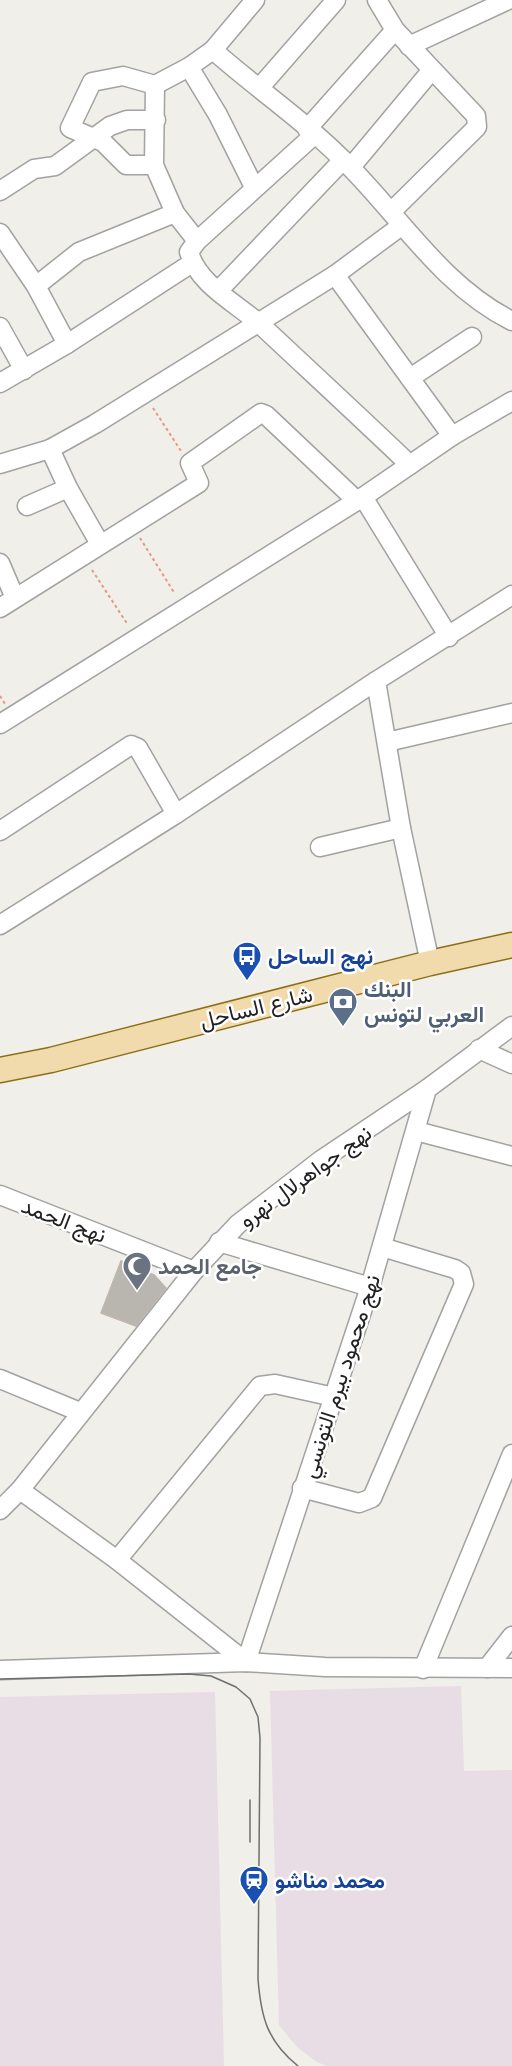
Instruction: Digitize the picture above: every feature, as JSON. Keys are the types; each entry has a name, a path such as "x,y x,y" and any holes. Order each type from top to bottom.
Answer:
{"main road":[{"name":"شارع الساحل","path":"0,1070 51,1060 430,963 512,945"}],"street":[{"path":"154,165 126,165 103,142 70,128 92,82 123,76 155,85 189,67 213,50 255,0"},
{"path":"261,87 336,0"},
{"path":"0,464 50,448 143,394 335,275 396,219 478,125 476,116 431,71 395,30 377,0"},
{"path":"409,46 508,0"},
{"path":"395,30 310,132 197,241 189,252 192,263 218,291 259,323 410,465"},
{"path":"213,50 239,73 261,87 347,164 457,283 512,321"},
{"path":"189,67 218,115 254,187"},
{"path":"218,291 347,164 431,71"},
{"path":"155,85 154,165 175,213 197,241"},
{"path":"0,191 34,169 56,166 110,126 127,120 156,120"},
{"path":"36,286 79,252 175,213"},
{"path":"0,233 36,286 67,344"},
{"path":"0,383 67,344 192,263"},
{"path":"335,275 452,436"},
{"path":"0,327 24,370"},
{"path":"410,378 472,337"},
{"path":"0,724 360,499 452,436 512,401"},
{"path":"0,562 8,603 200,483 190,463 263,414 360,499 449,637"},
{"path":"50,448 68,488 100,544"},
{"path":"27,506 68,488"},
{"path":"1,922 176,814 376,681 449,637 512,595"},
{"path":"376,681 401,828 430,963"},
{"path":"387,742 512,713"},
{"path":"0,831 131,745 138,748 176,814"},
{"path":"320,847 401,828"},
{"name":"نهج جواهرلال نهرو","path":"0,1510 20,1490 80,1412 219,1242 259,1206 428,1089 512,1026"},
{"path":"479,1049 512,1064"},
{"name":"نهج محمود بيرم التونسي","path":"246,1662 370,1287 428,1089"},
{"path":"416,1131 512,1156"},
{"name":"نهج الحمد","path":"0,1195 194,1271"},
{"path":"219,1242 370,1287"},
{"path":"302,1488 359,1503 372,1498 464,1284 461,1273 455,1269 382,1247"},
{"path":"0,1379 80,1412"},
{"path":"117,1560 260,1386 275,1384 334,1397"},
{"path":"423,1669 512,1454"},
{"path":"20,1490 117,1560 246,1662"},
{"path":"488,1668 512,1635"},
{"path":"0,1670 246,1662 423,1669 512,1668"}],"path":[{"path":"143,394 190,463"},
{"path":"132,525 184,609"},
{"path":"82,555 137,639"}],"shaded area":[{"path":"461,1686 464,1771 512,1770 512,2066 327,2066 317,2062 297,2047 279,2025 270,1691"},
{"path":"215,1692 224,2066 0,2066 0,1697"}],"building":[{"name":"جامع الحمد","path":"121,1261 154,1275 166,1288 136,1326 101,1313"}],"tram line":[{"path":"0,1679 189,1674 211,1676 236,1687 250,1699 258,1717 260,1738 259,1993 264,2017 273,2038 298,2066"},
{"path":"250,1800 250,1842"}],"place":[{"name":"نهج الساحل","path":"247,982"},
{"name":"البنك العربي لتونس","path":"343,1028"},
{"name":"جامع الحمد","path":"137,1292"},
{"name":"محمد مناشو","path":"254,1906"}]}
